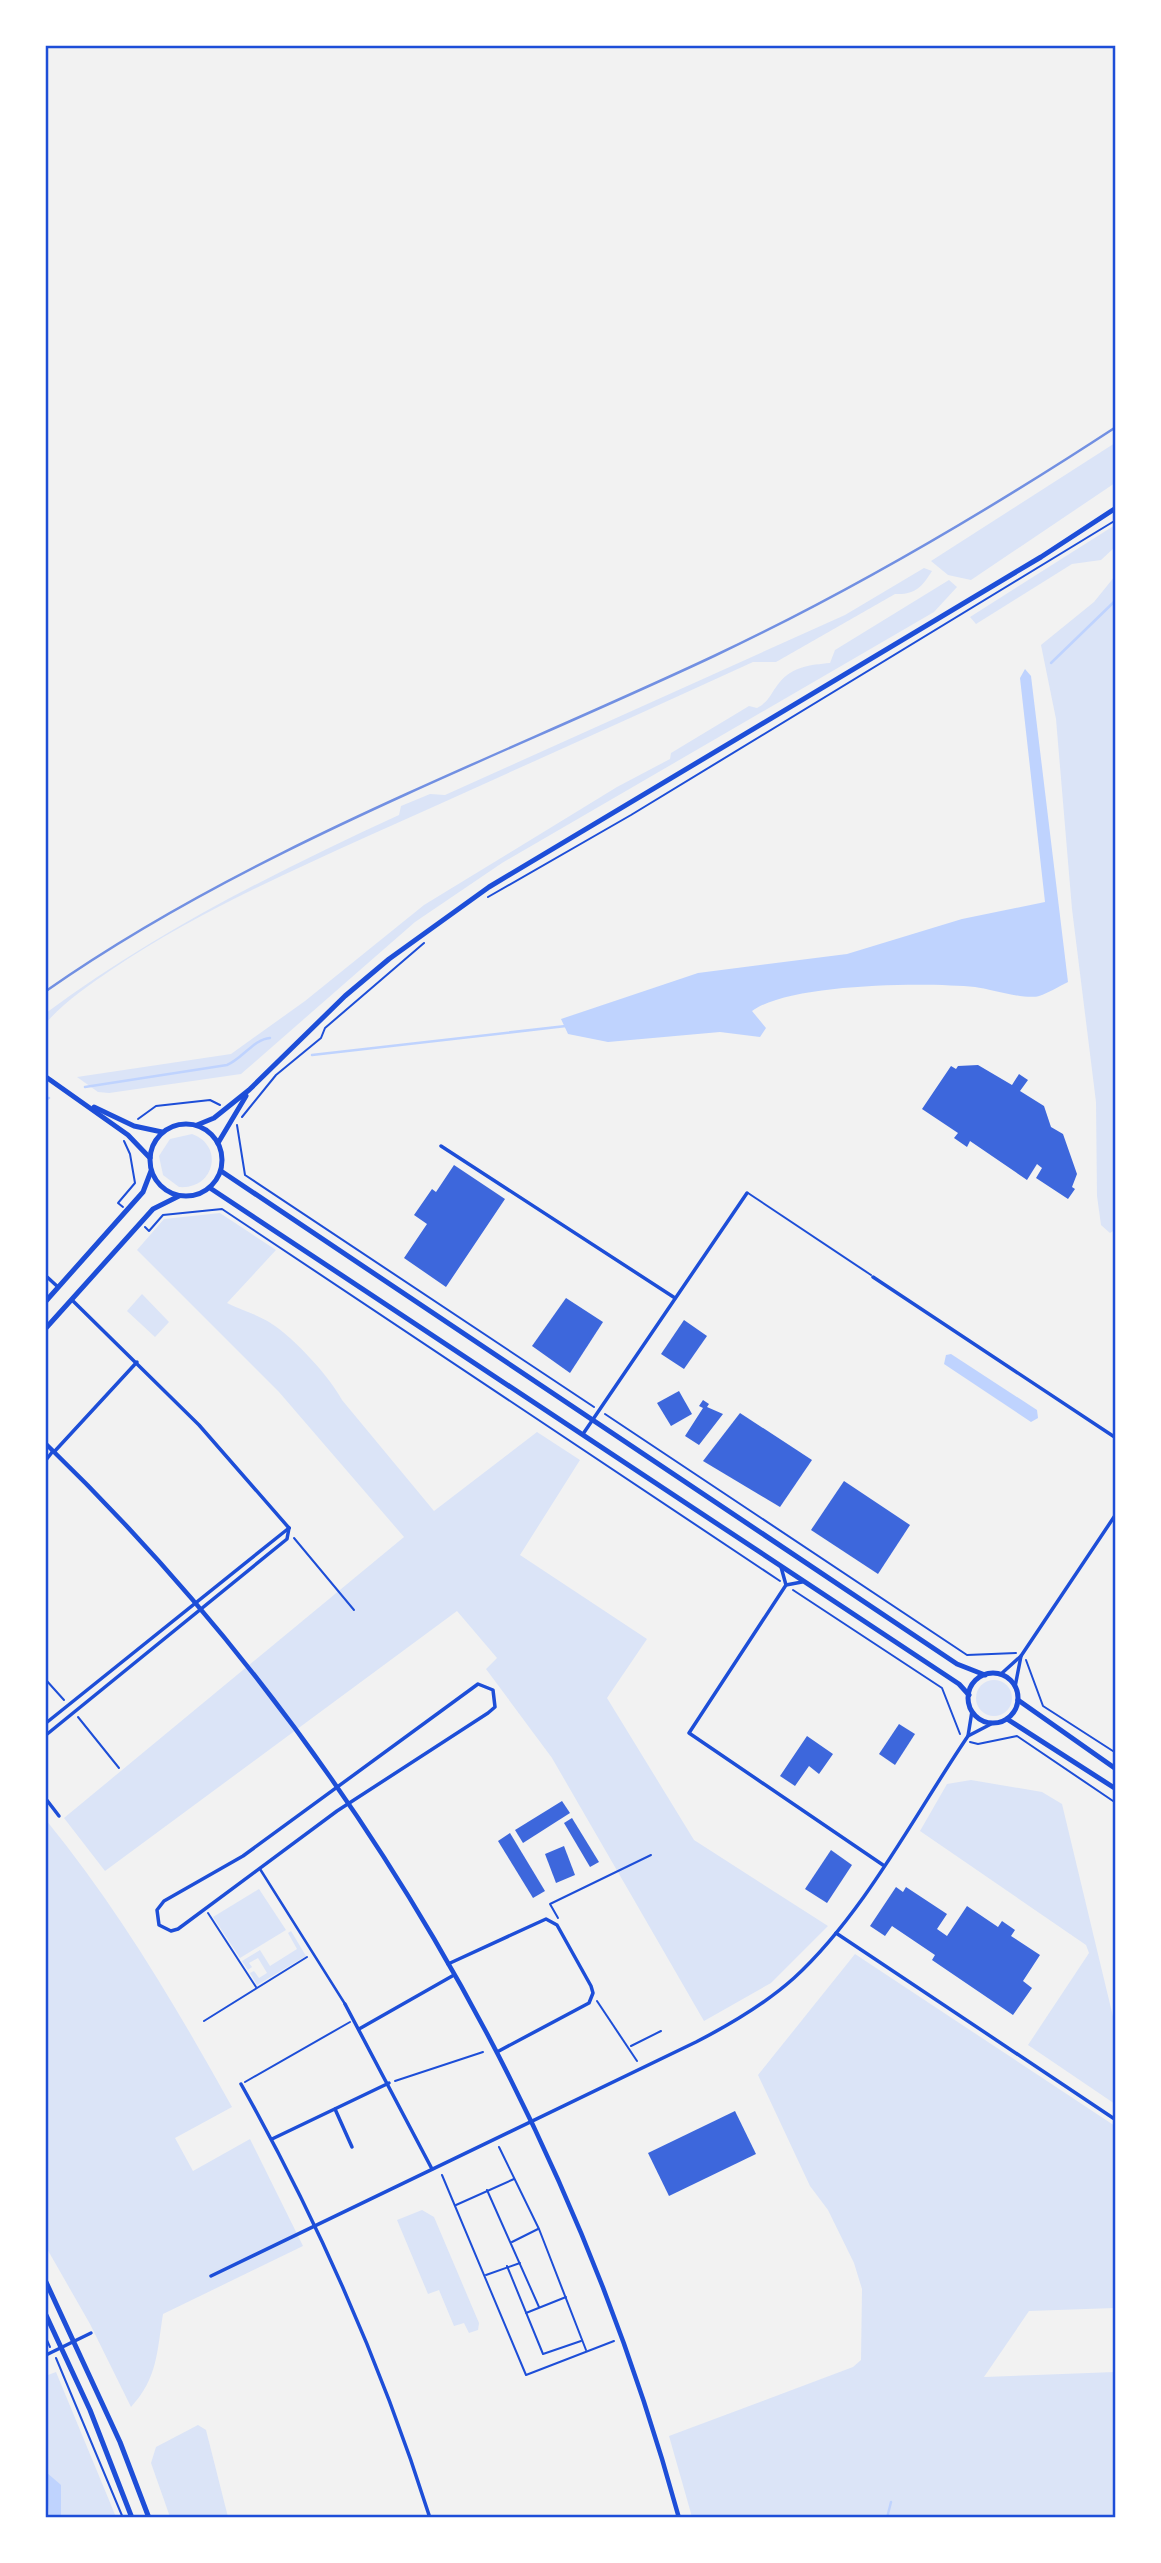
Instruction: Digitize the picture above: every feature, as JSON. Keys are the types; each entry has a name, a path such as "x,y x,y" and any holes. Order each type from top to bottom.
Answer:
{"main road":[{"path":"46,1301 143,1192 151,1171 150,1158 162,1132 179,1124 197,1125 225,1110 345,996 398,952 478,894 1041,557 1115,508"},
{"path":"46,1077 128,1135 150,1158"},
{"path":"218,1143 249,1090"},
{"path":"84,1103 134,1126 162,1132"},
{"path":"46,1328 160,1203 210,1188 221,1171 222,1152 218,1143 197,1125"},
{"path":"151,1171 161,1187 178,1196"},
{"path":"210,1188 959,1684 969,1695 972,1711 985,1722 1007,1719 1015,1711 1018,1700 1015,1687 1001,1674 985,1675 957,1664 221,1171"},
{"path":"969,1695 976,1681 985,1675"},
{"path":"1018,1700 1115,1769"},
{"path":"1007,1719 1115,1789"},
{"path":"46,2282 120,2442 149,2518"},
{"path":"46,2315 62,2347 132,2518"}],"street":[{"path":"441,1146 675,1298"},
{"path":"583,1434 747,1193"},
{"path":"46,1276 58,1287"},
{"path":"873,1277 1115,1438"},
{"path":"72,1300 216,1443 289,1530"},
{"path":"46,1460 137,1362"},
{"path":"46,1444 194,1602 348,1804 448,1964 531,2121 589,2251 622,2338 679,2518"},
{"path":"1001,1674 1021,1656 1115,1514"},
{"path":"46,1723 194,1602 289,1530"},
{"path":"46,1735 283,1542 289,1530"},
{"path":"778,1562 784,1572 786,1585 689,1733 883,1866"},
{"path":"786,1585 806,1581"},
{"path":"1015,1687 1021,1656"},
{"path":"478,1684 493,1690 495,1707 488,1713 348,1804 171,1931 164,1929 157,1919 157,1910 164,1902 243,1856 470,1688 478,1684"},
{"path":"211,2276 743,2017 794,1978 836,1933 968,1736 972,1711"},
{"path":"968,1736 993,1723"},
{"path":"46,1799 59,1816"},
{"path":"260,1869 354,2019 432,2170"},
{"path":"448,1964 546,1919 557,1925 587,1978 593,1993 589,2003 496,2052"},
{"path":"836,1933 1115,2120"},
{"path":"359,2029 454,1975"},
{"path":"272,2139 389,2083"},
{"path":"241,2084 316,2226 383,2381 430,2518"},
{"path":"335,2109 352,2147"},
{"path":"46,2355 91,2333"}],"lane":[{"path":"747,1193 873,1277"}],"path":[{"path":"487,897 631,815 1115,520"},
{"path":"237,1124 276,1075 321,1038 325,1028 433,936"},
{"path":"134,1126 148,1109 156,1106 214,1100 225,1110"},
{"path":"232,1118 237,1124 245,1175 967,1655 1014,1652"},
{"path":"128,1135 122,1143 128,1148 135,1184 118,1203 128,1211"},
{"path":"141,1223 149,1231 163,1215 222,1209 942,1688 958,1730"},
{"path":"289,1530 354,1610"},
{"path":"1030,1666 1043,1706 1115,1753"},
{"path":"46,1680 64,1701"},
{"path":"77,1716 119,1769"},
{"path":"978,1744 1017,1736 1115,1803"},
{"path":"558,1918 550,1903 650,1855"},
{"path":"205,1909 257,1988"},
{"path":"204,2021 314,1952"},
{"path":"596,2000 630,2046 637,2061"},
{"path":"241,2084 354,2019"},
{"path":"630,2046 661,2031"},
{"path":"389,2083 483,2052"},
{"path":"499,2147 539,2229 587,2351"},
{"path":"442,2175 526,2375 622,2338"},
{"path":"456,2205 515,2178"},
{"path":"487,2190 539,2306"},
{"path":"512,2242 539,2229"},
{"path":"486,2275 521,2263"},
{"path":"507,2266 543,2354 582,2341"},
{"path":"526,2313 566,2297"},
{"path":"46,2338 86,2424 123,2518"}],"shaded area":[{"path":"1115,443 1115,483 971,580 948,575 931,561"},
{"path":"1115,525 1115,547 1101,560 1072,564 976,624 970,617"},
{"path":"924,568 932,571 917,589 895,594 776,662 753,662 235,898 141,950 68,1001 46,1023 46,1013 130,956 217,905 262,881 399,815 401,806 430,794 445,795 845,615"},
{"path":"1115,576 1116,1229 1110,1233 1101,1225 1097,1196 1096,1102 1072,909 1056,719 1041,645 1094,602"},
{"path":"949,580 957,587 934,612 502,863 415,922 241,1074 109,1093 98,1092 77,1077 231,1054 305,1001 424,905 617,787 670,759 671,753 749,706 757,708 790,673 809,666 830,663 835,650"},
{"path":"192,1134 209,1148 211,1166 200,1182 179,1187 163,1175 159,1156 170,1139"},
{"path":"220,1213 276,1250 227,1303 267,1321 301,1348 434,1511 537,1432 580,1460 520,1555 647,1639 607,1698 694,1840 828,1926 771,1983 704,2021 552,1758 486,1669 497,1658 457,1611 105,1871 64,1818 404,1537 279,1392 137,1250 164,1219"},
{"path":"142,1294 169,1322 155,1337 127,1311"},
{"path":"994,1680 1007,1685 1012,1698 1007,1711 994,1716 981,1711 976,1698 981,1685"},
{"path":"971,1780 1042,1792 1062,1804 1115,2025 1115,2104 1028,2045 1089,1953 1086,1945 920,1831 947,1784"},
{"path":"46,1820 122,1923 232,2107 175,2138 193,2171 250,2139 303,2246 163,2314 151,2375 131,2407 90,2324 46,2247"},
{"path":"259,1889 286,1930 240,1958 213,1917"},
{"path":"291,1931 306,1956 257,1985 250,1973 254,1971 259,1978 267,1973 258,1958 249,1963 252,1967 248,1970 242,1961 260,1950 270,1966 297,1949 288,1933"},
{"path":"855,1954 1115,2126 1115,2308 1029,2311 984,2377 1115,2372 1115,2517 692,2517 669,2436 853,2367 861,2360 862,2289 854,2263 828,2210 810,2186 758,2075"},
{"path":"422,2210 434,2217 479,2323 478,2330 469,2333 464,2323 454,2326 439,2290 428,2294 397,2220"},
{"path":"46,2370 48,2375 56,2372 116,2517 46,2517"},
{"path":"198,2425 206,2430 228,2517 170,2517 151,2463 156,2447"}],"water":[{"path":"1025,669 1031,676 1068,982 1043,995 1033,997 953,985 860,987 796,995 752,1011 766,1028 760,1037 720,1032 608,1042 568,1034 561,1019 698,973 847,954 962,919 1045,902 1020,678"},
{"path":"951,1354 1037,1410 1038,1418 1031,1422 944,1364 946,1355"},
{"path":"46,2472 61,2485 61,2517 49,2517"}],"building":[{"path":"978,1065 1012,1085 1019,1074 1028,1080 1020,1091 1044,1106 1051,1127 1063,1134 1077,1174 1072,1187 1075,1189 1068,1199 1036,1178 1042,1168 1037,1164 1027,1180 970,1141 967,1147 954,1138 958,1133 922,1109 951,1066 956,1069 958,1066"},
{"path":"454,1165 505,1199 446,1287 404,1258 427,1224 414,1215 432,1189 436,1192"},
{"path":"566,1298 603,1322 570,1373 532,1346"},
{"path":"684,1320 707,1336 684,1369 661,1354"},
{"path":"679,1391 692,1414 671,1426 657,1403"},
{"path":"703,1400 709,1404 707,1407 723,1414 699,1445 685,1436 703,1408 699,1406"},
{"path":"740,1413 812,1460 780,1507 703,1461"},
{"path":"844,1481 910,1525 878,1574 811,1530"},
{"path":"899,1724 915,1734 895,1765 879,1754"},
{"path":"807,1736 833,1754 819,1774 809,1766 795,1786 780,1776"},
{"path":"562,1801 570,1813 523,1843 515,1830"},
{"path":"572,1818 599,1862 590,1867 564,1823"},
{"path":"510,1833 545,1891 533,1898 498,1841"},
{"path":"564,1846 575,1875 556,1883 545,1854"},
{"path":"831,1850 852,1865 827,1903 805,1889"},
{"path":"896,1887 903,1892 906,1887 947,1914 937,1929 947,1936 967,1906 998,1927 1002,1921 1015,1930 1011,1936 1040,1955 1023,1981 1032,1988 1013,2015 932,1960 935,1955 892,1926 885,1936 870,1926"},
{"path":"735,2111 756,2154 669,2196 648,2153"}],"waterway":[{"path":"1051,663 1116,600"},
{"path":"312,1055 566,1026"},
{"path":"85,1087 227,1065 259,1042 270,1038"},
{"path":"887,2518 891,2502"}],"railway":[{"path":"46,991 123,940 287,851 714,656 818,604 969,519 1116,427"}]}
